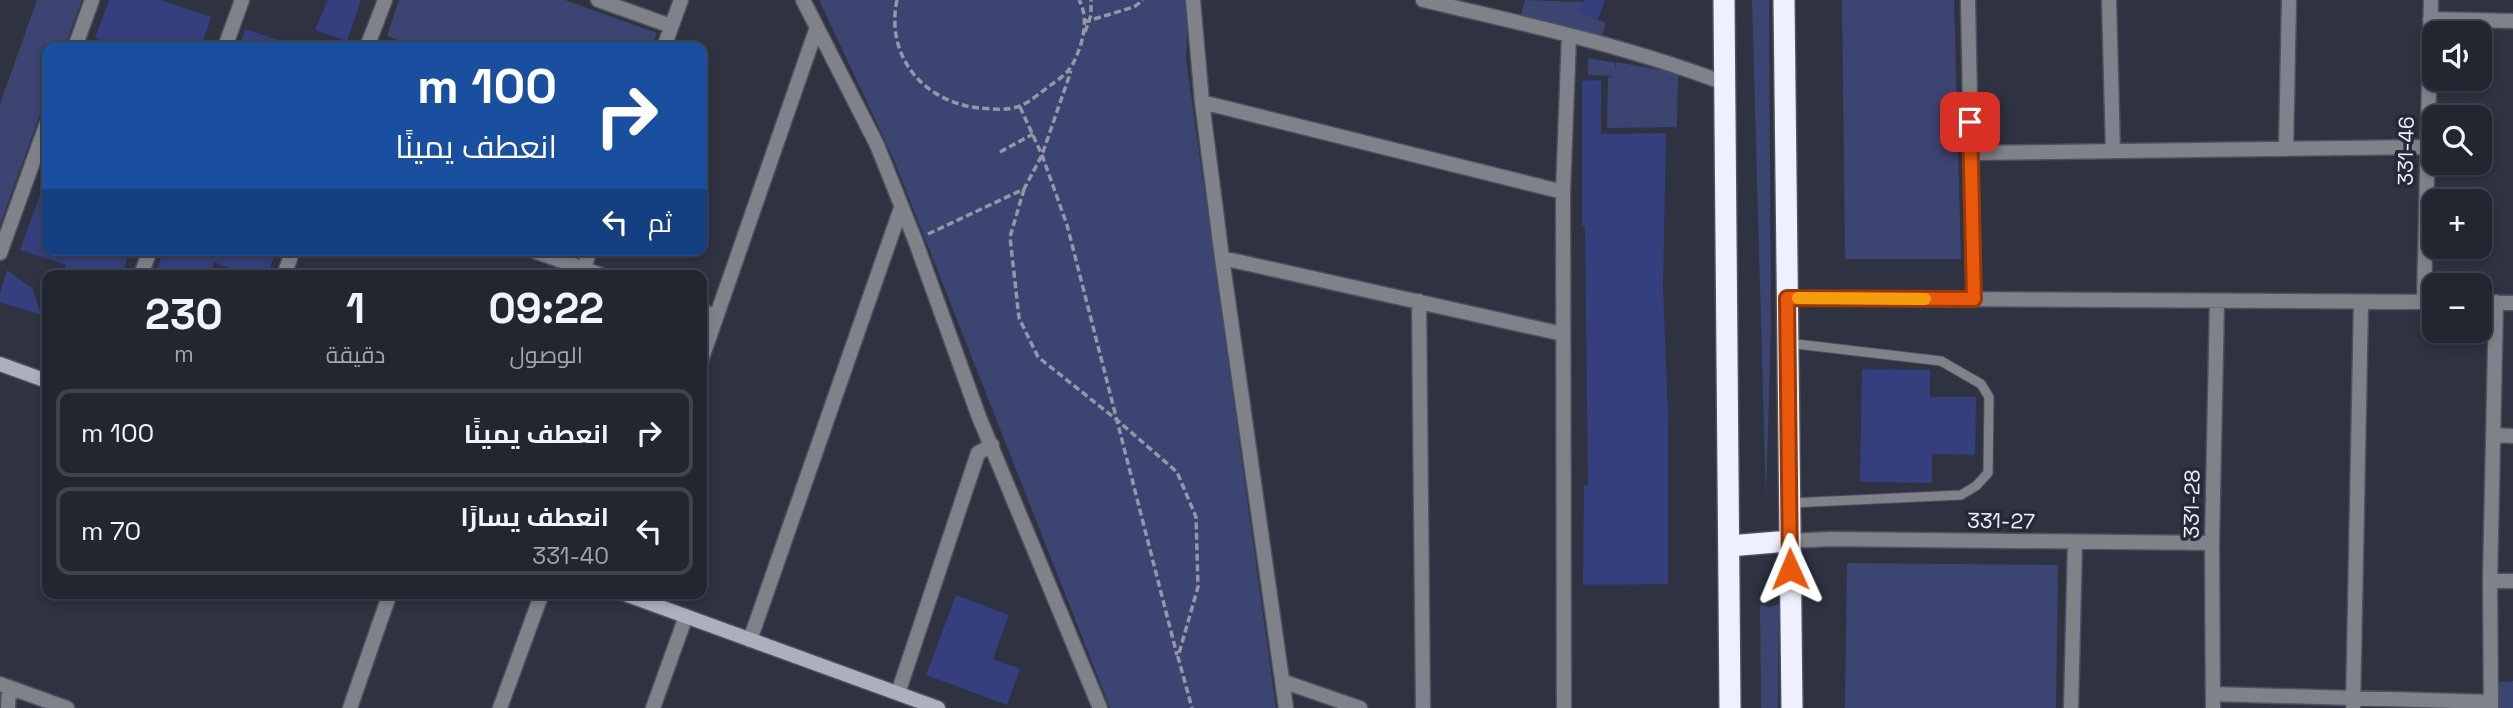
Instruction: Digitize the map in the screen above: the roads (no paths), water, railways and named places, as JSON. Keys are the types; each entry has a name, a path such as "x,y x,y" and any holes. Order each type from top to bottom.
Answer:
{"highway":[{"path":"1724,0 1730,708"},
{"path":"1784,0 1792,708"},
{"path":"1729,546 1790,541"}],"street":[{"path":"77,42 92,0"},
{"path":"227,42 242,0"},
{"path":"370,42 385,0"},
{"path":"598,0 671,26"},
{"path":"666,42 681,0"},
{"path":"803,0 877,145 915,240 979,417 1100,708"},
{"path":"1193,0 1202,102 1222,258 1286,708"},
{"path":"1423,0 1569,35 1682,67 1724,83"},
{"path":"1968,0 1974,299"},
{"path":"2109,0 2113,151"},
{"path":"2286,149 2289,0"},
{"name":"331-46","path":"2429,105 2431,0"},
{"path":"2430,19 2513,21"},
{"path":"707,343 816,30"},
{"path":"1564,708 1563,192 1569,35"},
{"path":"1202,102 1563,192"},
{"path":"0,253 42,136"},
{"path":"1971,153 2422,147"},
{"name":"331-46","path":"2428,175 2429,273"},
{"path":"750,640 901,208"},
{"path":"548,256 587,270"},
{"path":"584,269 588,256"},
{"path":"1222,258 1563,334"},
{"path":"1787,298 2422,302"},
{"path":"1419,301 1423,708"},
{"name":"331-28","path":"2213,701 2212,543 2217,301"},
{"path":"2354,703 2361,302"},
{"path":"2492,302 2513,303"},
{"path":"2213,701 2491,705 2490,581 2496,302"},
{"path":"707,313 716,316"},
{"path":"0,364 42,380"},
{"path":"2493,435 2513,436"},
{"path":"898,693 978,453 992,445"},
{"name":"331-27","path":"1790,541 1830,539 2212,543"},
{"path":"2071,708 2075,543"},
{"path":"2490,581 2513,581"},
{"path":"350,708 388,599"},
{"path":"500,708 540,599"},
{"path":"639,599 938,708"},
{"path":"653,708 686,616"},
{"path":"1282,681 1360,708"},
{"path":"8,708 5,686 67,708"}],"lane":[{"path":"1788,343 1941,361 1981,384 1989,397 1988,473 1976,486 1961,495 1790,503"}]}
